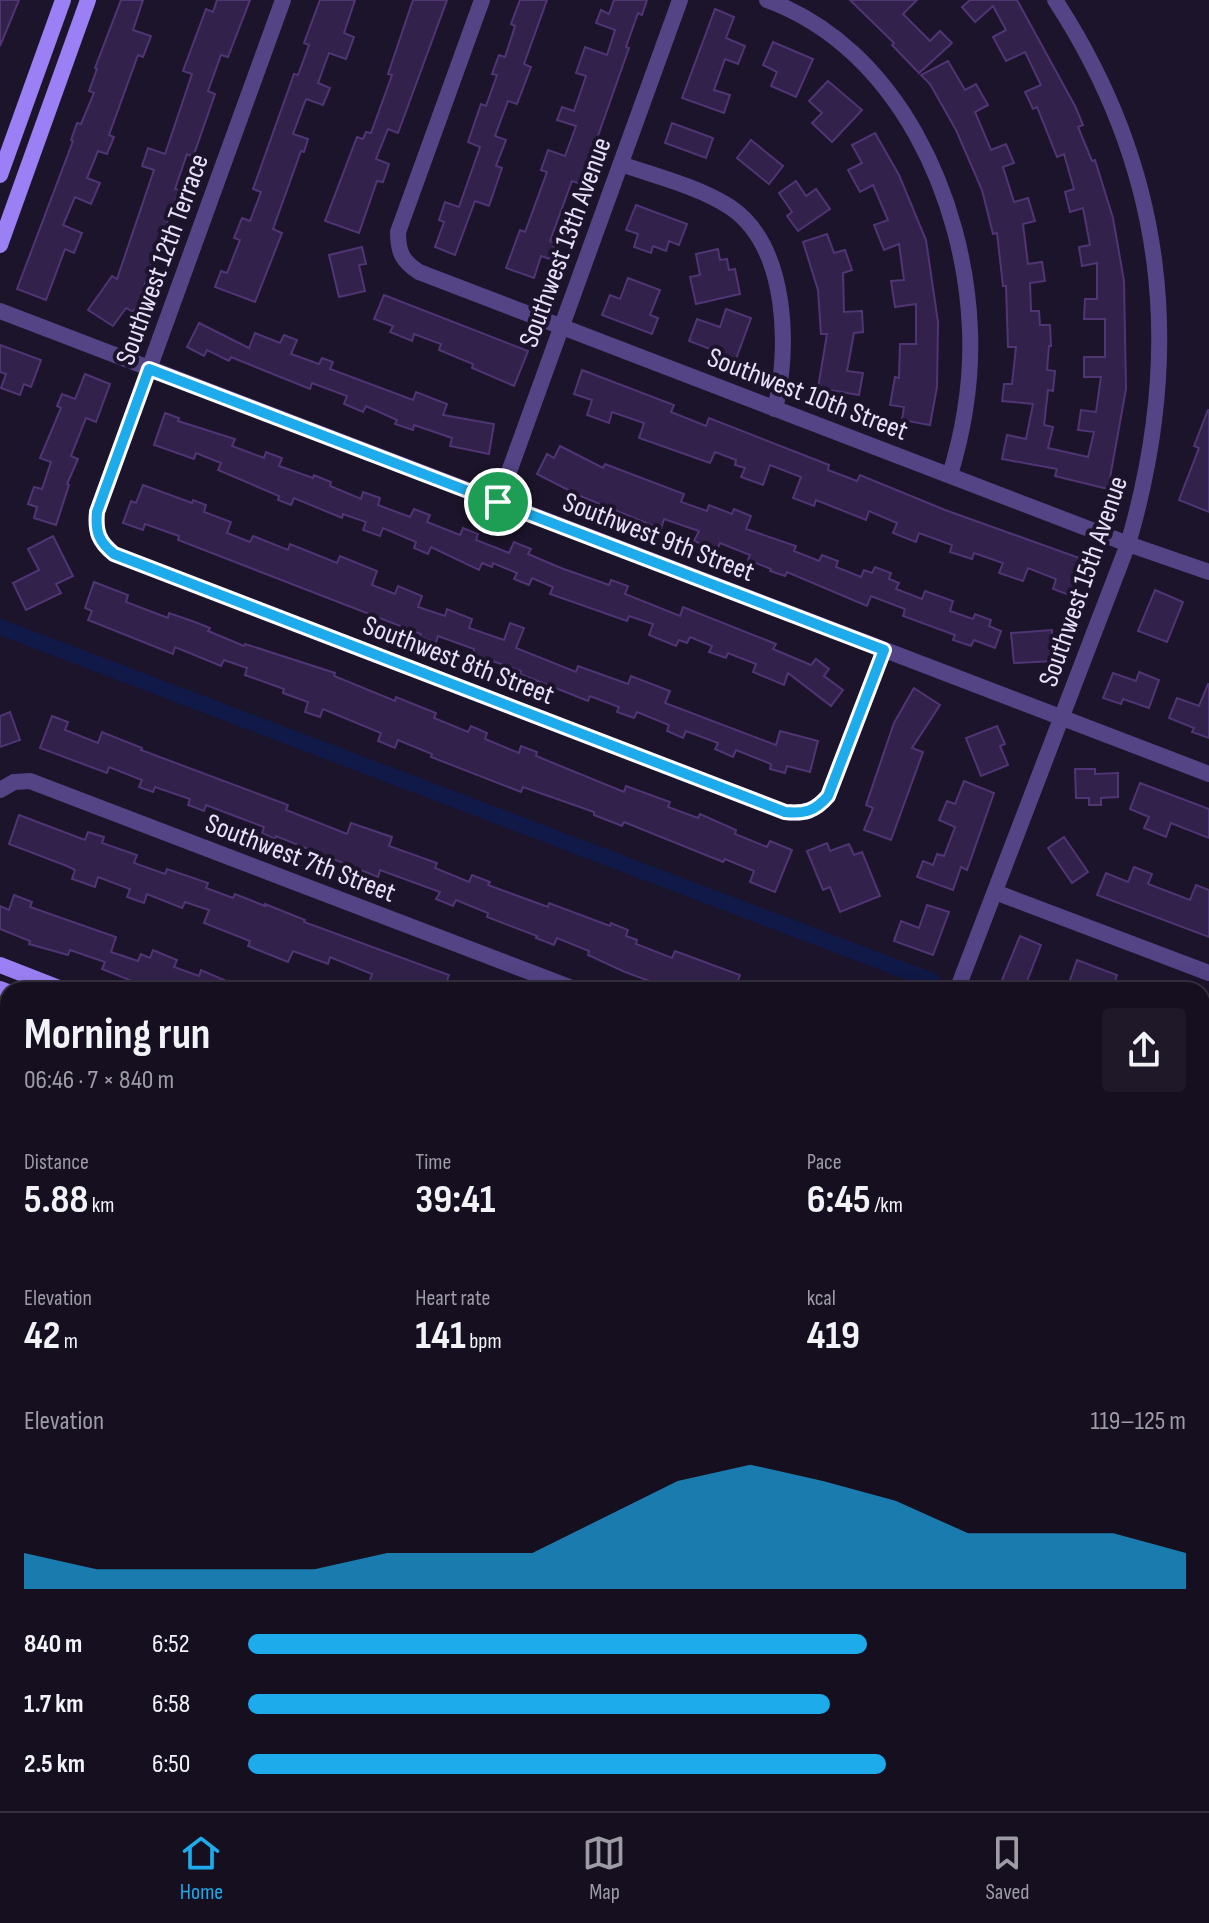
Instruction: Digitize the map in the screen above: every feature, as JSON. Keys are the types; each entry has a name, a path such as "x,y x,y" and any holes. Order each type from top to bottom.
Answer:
{"street":[{"path":"0,175 63,0"},
{"path":"0,245 88,0"},
{"name":"Southwest 12th Terrace","path":"99,537 95,528 97,512 283,0"},
{"name":"Southwest 10th Street","path":"482,0 398,232 398,249 405,263 419,272 561,327 1128,544 1209,572"},
{"name":"Southwest 13th Avenue","path":"498,502 680,0"},
{"path":"767,0 817,23 844,43 867,66 909,125 936,176 962,260 970,332 970,376 964,419 950,475"},
{"name":"Southwest 15th Avenue","path":"960,982 1128,544 1141,499 1157,412 1161,360 1160,307 1144,204 1112,104 1055,0"},
{"path":"621,164 717,199 740,215 757,236 775,279 781,308 783,366 775,409"},
{"name":"Southwest 9th Street","path":"0,311 1209,774"},
{"name":"Southwest 8th Street","path":"99,537 101,544 128,560 785,812 802,814 817,808 828,796 884,650"},
{"name":"Southwest 7th Street","path":"3,788 14,782 30,781 556,982"},
{"path":"995,892 1209,973"},
{"path":"0,965 44,982"}],"building":[{"path":"0,0 19,0 0,46"},
{"path":"121,0 143,0 133,30 151,36 143,57 138,55 109,135 114,137 107,154 98,151 87,178 100,183 91,204 75,197 63,225 82,233 74,253 65,249 46,300 17,289 77,123 81,124 94,93 89,91 95,68"},
{"path":"217,0 250,0 228,57 221,55 208,91 215,94 193,157 187,154 175,189 179,190 141,295 143,297 133,312 126,308 113,326 88,310 112,276 117,279 154,170 142,166 148,148 165,154 192,74 183,71 206,9 213,12"},
{"path":"320,0 355,0 344,33 354,37 346,59 329,53 318,83 330,88 323,105 306,99 293,134 308,139 273,229 282,233 255,302 215,287 221,271 227,273 240,240 234,238 242,218 250,221 261,192 253,189 294,74 298,75 309,45 304,43"},
{"path":"413,0 447,0 398,133 388,129 376,159 389,164 383,182 377,181 359,233 325,221 357,137 363,139 366,132 371,133 392,75 388,74"},
{"path":"520,0 547,0 524,64 531,67 517,104 508,101 495,136 506,140 496,166 502,168 489,206 475,201 455,255 435,247 444,222 439,220 445,202 459,207 480,147 468,142 481,104 486,106 497,75 492,74 499,55 505,57 515,26 511,24"},
{"path":"614,0 647,0 642,15 638,13 626,47 629,48 581,184 572,181 550,241 556,243 550,259 541,256 534,278 506,268 520,230 525,232 547,172 541,170 548,150 565,156 576,126 557,120 562,107 574,111 586,76 576,73 585,47 607,55 615,30 596,23 601,10 609,14"},
{"path":"850,0 917,0 903,14 930,41 940,31 952,43 919,73 892,45 894,43"},
{"path":"970,0 1017,0 1075,106 1083,125 1078,127 1092,161 1095,160 1113,218 1124,281 1126,389 1108,489 1055,476 1057,469 1002,459 1007,435 1026,439 1033,404 1002,401 1004,384 1012,384 1016,347 1008,347 1006,286 1003,286 997,233 993,234 982,190 956,130 930,84 921,75 948,61 965,90 976,84 988,105 975,112 991,150 1006,144 1014,163 1003,167 1014,202 1028,198 1035,221 1023,224 1028,264 1042,262 1045,281 1030,283 1031,311 1039,311 1040,325 1050,325 1047,370 1055,371 1053,391 1048,390 1044,425 1053,427 1048,448 1088,457 1094,432 1078,430 1081,410 1096,412 1101,377 1084,377 1084,357 1105,357 1105,319 1084,319 1085,299 1097,299 1097,263 1082,266 1079,247 1090,245 1083,208 1070,212 1065,192 1074,189 1064,154 1057,157 1037,107 1033,109 1025,92 1041,85 1025,52 1006,61 993,37 1006,30 993,6 975,22 962,7"},
{"path":"715,9 734,17 726,38 745,46 738,64 725,59 714,90 730,95 724,113 682,98"},
{"path":"773,42 813,59 796,97 771,86 777,72 763,65"},
{"path":"828,81 862,110 832,142 812,123 822,113 809,101"},
{"path":"672,123 713,138 706,158 665,143"},
{"path":"875,133 899,175 926,240 938,322 937,387 930,425 902,420 904,407 890,405 895,377 899,378 900,344 916,344 916,304 895,307 891,281 904,280 899,244 884,250 874,225 888,220 873,185 860,192 848,170 862,163 852,145"},
{"path":"751,140 783,166 769,184 737,158"},
{"path":"796,181 806,196 816,189 830,209 798,231 787,216 792,212 779,193"},
{"path":"636,205 687,224 679,245 669,241 666,251 653,246 651,253 634,247 638,234 626,230"},
{"path":"827,234 834,253 845,250 852,270 843,273 844,312 862,311 863,332 854,333 847,371 863,373 859,395 818,388 827,334 821,334 818,290 803,242"},
{"path":"362,247 366,264 359,265 365,291 339,297 329,255"},
{"path":"718,249 720,260 727,259 729,270 735,269 740,294 696,304 690,277 700,275 696,254"},
{"path":"628,278 660,290 650,315 658,318 652,334 602,315 610,295 620,299"},
{"path":"384,295 528,351 514,386 439,350 441,344 414,334 412,341 390,332 393,326 374,319"},
{"path":"726,309 751,318 736,359 689,341 697,319 720,327"},
{"path":"199,323 249,348 255,333 280,343 284,335 297,340 291,354 319,364 322,358 333,362 330,369 413,400 416,392 447,404 443,415 494,424 489,454 450,446 452,438 414,425 413,430 395,424 397,420 366,406 363,412 344,404 347,396 312,383 310,389 231,357 229,361 207,350 204,356 187,347"},
{"path":"0,345 41,360 31,387 24,384 20,395 1,388 6,374 0,372"},
{"path":"582,370 674,405 671,412 706,426 709,418 829,465 828,470 857,481 860,475 945,510 1085,560 1072,596 1053,589 1056,579 1028,568 1023,581 999,573 1003,563 974,553 972,559 950,552 952,545 919,533 916,542 893,533 897,523 869,511 866,520 816,500 814,506 793,498 801,477 770,465 763,485 741,477 745,468 735,465 736,460 715,452 710,463 639,438 644,423 612,412 609,423 587,415 592,400 574,394"},
{"path":"85,374 110,384 96,422 86,418 71,456 78,459 67,484 56,525 34,518 37,507 28,504 34,487 42,489 51,462 40,458 61,408 57,406 62,394 75,399"},
{"path":"1208,410 1209,512 1179,500 1199,448 1194,446"},
{"path":"165,413 179,418 178,421 235,439 232,446 264,458 266,452 282,458 279,466 313,478 314,475 331,482 330,486 361,499 363,492 380,498 378,505 410,517 414,509 430,515 427,522 460,535 463,528 478,534 476,540 509,553 514,542 531,549 528,554 561,568 609,585 611,580 628,586 625,594 680,616 683,607 776,644 773,649 811,665 816,659 829,669 824,676 843,690 831,706 788,673 784,685 753,672 756,664 728,653 726,658 709,652 712,646 690,637 687,643 679,640 676,646 649,635 653,624 629,616 627,621 550,594 553,587 532,578 529,585 514,579 517,573 493,563 492,567 482,563 479,570 431,547 428,554 414,548 416,542 383,528 380,536 363,530 366,522 343,514 342,518 294,498 291,505 278,500 279,496 218,470 221,463 196,453 194,459 154,445"},
{"path":"560,446 603,468 605,464 684,494 681,502 707,511 709,505 732,514 734,509 751,516 746,529 796,546 794,551 819,561 822,555 838,561 836,567 861,577 864,570 872,573 875,567 891,573 889,579 899,583 896,589 922,599 925,591 953,601 950,611 973,619 975,614 991,620 989,626 1001,631 995,648 974,640 971,646 953,640 955,635 903,616 905,609 871,596 867,606 787,572 785,576 770,571 748,560 750,555 720,543 717,550 694,541 699,531 664,519 661,529 578,495 537,474 547,454 554,458"},
{"path":"143,485 206,505 204,512 231,522 227,533 250,542 253,536 288,550 290,544 337,563 340,556 377,571 372,585 395,594 398,586 422,596 418,607 445,616 447,609 472,619 469,628 504,640 510,623 524,628 516,648 576,672 578,666 628,684 631,676 670,691 665,703 776,745 780,731 818,741 810,772 787,766 785,773 770,769 771,764 736,750 733,757 715,749 718,743 686,731 683,738 667,731 669,725 637,712 634,718 617,712 619,707 590,696 588,701 520,674 521,671 473,654 474,649 438,636 436,643 420,637 421,634 178,540 179,536 145,524 143,530 123,523 131,501 136,503"},
{"path":"53,536 73,576 56,584 61,593 26,610 13,583 39,570 28,549"},
{"path":"94,582 128,595 126,602 168,618 169,613 195,622 244,646 335,673 334,676 395,701 396,697 436,713 434,718 468,732 471,726 487,733 485,739 519,753 521,746 537,752 536,756 624,792 626,786 670,802 668,807 698,818 700,814 736,830 735,834 767,847 770,841 792,850 775,892 750,882 754,871 725,859 723,862 624,822 622,826 594,815 594,812 523,787 521,792 431,757 432,754 398,740 395,748 378,741 381,733 323,709 320,717 305,712 308,702 283,693 284,689 245,675 247,668 224,660 221,666 175,647 173,654 88,620 92,611 85,608"},
{"path":"1155,590 1183,602 1167,642 1138,631"},
{"path":"1052,630 1054,661 1014,663 1011,633"},
{"path":"1139,672 1159,680 1149,708 1123,699 1121,704 1103,698 1113,673 1136,681"},
{"path":"1208,684 1209,738 1169,718 1177,698 1199,706"},
{"path":"914,688 940,705 912,748 923,752 891,840 864,830 873,808 866,805 894,723"},
{"path":"10,712 20,740 0,747 0,716"},
{"path":"52,716 68,722 65,730 98,743 102,732 141,750 288,805 286,810 347,834 351,823 392,837 389,846 437,863 435,868 469,882 472,875 490,882 488,885 548,907 549,903 628,930 626,936 637,940 636,944 672,958 675,951 740,975 737,982 652,982 588,955 589,951 557,938 554,945 487,917 488,913 456,900 453,906 436,899 440,892 380,870 378,877 276,836 275,839 262,833 264,827 206,805 204,811 188,805 190,799 155,787 153,792 139,787 142,780 109,767 107,773 40,748"},
{"path":"997,726 1005,744 1000,746 1008,765 981,776 966,738"},
{"path":"1075,769 1095,769 1095,774 1118,773 1118,797 1101,798 1101,805 1089,805 1089,798 1076,798"},
{"path":"964,781 994,793 967,870 961,867 953,890 917,877 923,861 933,865 937,854 944,856 955,827 939,820 947,801 955,804"},
{"path":"1140,783 1209,809 1209,838 1171,823 1166,837 1144,828 1149,817 1130,809"},
{"path":"19,815 85,840 88,832 104,837 102,843 137,855 134,863 165,874 167,869 208,883 206,888 233,898 235,894 265,904 304,922 449,975 447,980 451,982 369,982 372,974 330,957 328,964 293,951 288,962 248,946 250,941 204,923 209,910 185,902 182,908 147,894 144,903 127,897 130,889 98,877 95,887 72,879 75,870 67,866 9,844"},
{"path":"1064,837 1088,872 1072,883 1048,848"},
{"path":"827,843 830,851 849,844 854,855 862,852 880,896 840,912 830,887 823,890 807,851"},
{"path":"1134,867 1152,874 1148,884 1190,900 1196,885 1209,890 1209,937 1097,895 1106,873 1128,882"},
{"path":"14,895 32,902 30,907 116,937 111,952 138,961 141,954 150,958 153,950 177,960 174,967 199,976 201,970 229,982 134,982 102,969 105,962 70,950 68,955 29,944 30,941 0,929 0,906 9,910"},
{"path":"927,905 949,912 933,955 894,941 901,921 919,928"},
{"path":"1020,936 1041,945 1027,982 1002,980"},
{"path":"1077,960 1117,975 1115,982 1069,982"}],"waterway":[{"path":"0,627 932,981"}],"route":[{"path":"149,369 498,502 884,650 828,796 817,808 802,814 785,812 114,554 101,544 95,528 97,512 149,369"}]}
